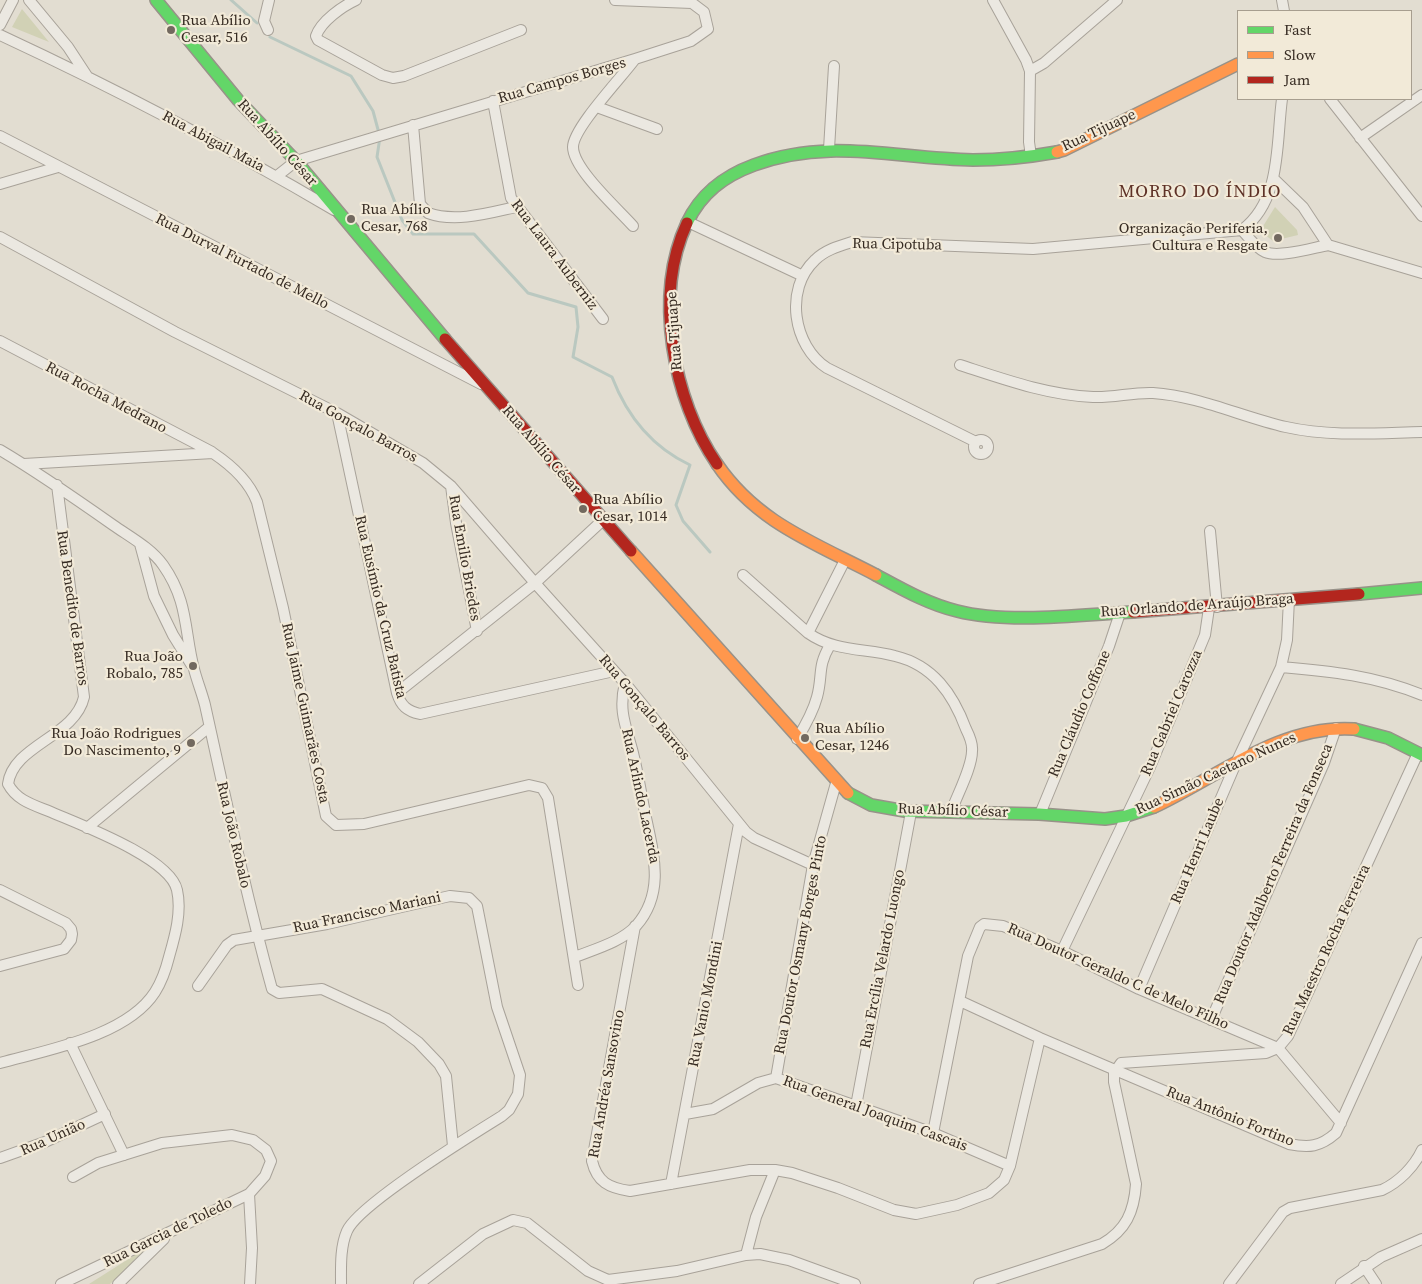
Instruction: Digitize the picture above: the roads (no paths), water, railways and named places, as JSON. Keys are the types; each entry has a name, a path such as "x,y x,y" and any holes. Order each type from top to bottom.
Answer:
{"main road":[{"name":"Rua Abílio César","path":"156,0 238,100 296,161 484,386 796,739 836,783 856,801 863,804 911,812 1040,814 1096,818 1125,816"},
{"name":"Rua Tijuape","path":"941,606 845,560 771,520 759,511 725,474 695,424 680,385 673,342 671,306 676,256 688,222 709,190 730,176 770,158 829,149 972,160 1031,156 1064,150 1237,64"},
{"name":"Rua Orlando de Araújo Braga","path":"941,606 971,614 1004,617 1120,613 1213,607 1422,588"},
{"name":"Rua Simão Caetano Nunes","path":"1125,816 1176,796 1216,776 1236,763 1309,731 1336,728 1369,732 1420,754"}],"street":[{"path":"0,25 13,0"},
{"name":"Rua Abigail Maia","path":"29,0 68,47 87,76"},
{"path":"268,30 264,21 269,0"},
{"path":"355,0 320,27 316,36 318,40 374,71 393,78 404,76 521,30"},
{"name":"Rua Campos Borges","path":"277,176 296,161 635,59 691,41 708,29 704,12 692,3 614,0"},
{"path":"993,0 1030,70 1029,142 1031,156"},
{"path":"1030,70 1044,63 1117,0"},
{"name":"Rua Abigail Maia","path":"0,35 87,76 277,176 336,211"},
{"path":"633,226 592,181 575,155 573,146 576,138 597,107 635,59"},
{"path":"829,149 834,66"},
{"path":"1360,138 1422,95"},
{"path":"1282,100 1274,179 1257,215 1242,230 1262,250 1269,253 1288,252 1328,245 1422,273"},
{"path":"1331,100 1422,216"},
{"name":"Rua Laura Auberniz","path":"494,101 509,194 516,207 603,319"},
{"path":"597,107 657,129"},
{"path":"413,126 420,204 428,214 446,217 467,216 516,207"},
{"name":"Rua Durval Furtado de Mello","path":"0,136 484,386"},
{"path":"0,184 58,167"},
{"path":"1274,179 1303,208 1328,245"},
{"path":"688,222 803,276"},
{"name":"Rua Cipotuba","path":"976,442 819,363 802,340 796,306 803,276 814,261 836,247 852,242 1033,249 1242,230"},
{"name":"Rua Gonçalo Barros","path":"0,237 176,332 337,413 404,450 451,486 535,583 625,682 739,824 754,838 813,864"},
{"name":"Rua Rocha Medrano","path":"0,342 213,453"},
{"path":"960,365 1015,383 1063,394 1094,397 1152,393 1235,411 1277,425 1311,432 1422,432"},
{"name":"Rua Eusímio da Cruz Batista","path":"337,413 396,693 400,703 406,709 420,714 614,671"},
{"name":"Rua João Robalo","path":"0,450 57,485 140,544 164,566 178,594 186,618 193,668 205,704 257,935 272,989 276,993 322,989 387,1019 418,1042 439,1064 446,1076 453,1146"},
{"path":"24,464 213,453"},
{"name":"Rua Jaime Guimarães Costa","path":"213,453 228,463 240,476 257,502 283,608 326,816 336,825 364,824 530,784 542,788 548,798 578,985"},
{"name":"Rua Benedito de Barros","path":"0,1063 70,1043 114,1026 136,1012 154,994 167,964 179,907 177,888 165,871 147,857 25,801 12,792 8,784 13,767 77,715 84,697 57,485"},
{"name":"Rua Emilio Briedes","path":"451,486 454,515 477,631"},
{"path":"396,693 477,631 535,583 603,520"},
{"name":"Rua Gabriel Carozza","path":"1062,950 1125,816 1150,768 1205,635 1213,607 1210,531"},
{"name":"Rua João Robalo","path":"140,544 154,596 173,635 193,668"},
{"path":"808,633 845,560"},
{"path":"743,575 808,633 830,645 894,656 916,664 946,689 953,699 971,741 972,751 951,812"},
{"name":"Rua Henri Laube","path":"1139,989 1236,763 1281,667 1288,640 1289,599"},
{"name":"Rua Cláudio Coffone","path":"1040,814 1109,646 1120,613"},
{"path":"796,739 806,724 817,699 821,663 830,645"},
{"path":"1281,667 1350,674 1388,682 1422,695"},
{"name":"Rua Arlindo Lacerda","path":"575,957 618,938 635,926 653,894 656,869 638,769 622,708 625,682"},
{"path":"87,828 209,727"},
{"name":"Rua Doutor Adalberto Ferreira da Fonseca","path":"1211,1020 1324,763 1336,728"},
{"name":"Rua Maestro Rocha Ferreira","path":"1115,1070 1121,1063 1129,1061 1236,1056 1266,1053 1278,1048 1288,1036 1420,754"},
{"name":"Rua Doutor Osmany Borges Pinto","path":"776,1078 813,864 836,783"},
{"name":"Rua Ercília Velardo Luongo","path":"856,1106 911,812"},
{"name":"Rua Vanio Mondini","path":"671,1184 739,824"},
{"path":"0,890 66,923 71,929 72,934 71,940 64,949 0,966"},
{"name":"Rua Francisco Mariani","path":"198,986 230,942 257,935 327,924 450,896 469,898 475,902 479,911 497,1007 519,1070 518,1094 509,1110 453,1146 372,1205 352,1223 344,1240 341,1284"},
{"name":"Rua Doutor Geraldo C de Melo Filho","path":"933,1134 968,956 980,928 984,924 1003,926 1062,950 1139,989 1278,1048 1341,1123"},
{"name":"Rua Andréa Sansovino","path":"635,926 592,1161 594,1172 604,1184 614,1189 630,1191 750,1170 775,1170 792,1172 894,1210 916,1214 957,1205 989,1193 1004,1180 1010,1166 1040,1038"},
{"name":"Rua Antônio Fortino","path":"960,1002 1289,1144 1307,1147 1318,1146 1336,1133 1422,943"},
{"path":"70,1043 124,1155"},
{"path":"979,1284 1102,1244 1125,1225 1135,1202 1136,1184 1114,1082 1115,1070"},
{"name":"Rua General Joaquim Cascais","path":"685,1114 713,1109 758,1083 776,1078 933,1134 1010,1166"},
{"name":"Rua União","path":"0,1158 45,1142 105,1114"},
{"path":"73,1177 98,1163 162,1143 232,1136 253,1140 266,1150 271,1161 265,1176 248,1194 252,1248 250,1284"},
{"path":"1229,1284 1282,1212 1290,1208 1382,1190 1391,1186 1413,1166 1422,1150"},
{"path":"746,1256 756,1217 775,1170"},
{"name":"Rua Garcia de Toledo","path":"61,1284 248,1194"},
{"path":"421,1284 483,1234 513,1220 527,1223 588,1271 608,1280 677,1271 746,1256 771,1255 856,1284"},
{"path":"118,1284 168,1234"},
{"path":"1341,1284 1364,1266 1422,1239"},
{"path":"1364,1266 1376,1284"}],"waterway":[{"path":"231,0 257,23"},
{"path":"270,37 351,76 373,111 380,137 377,157 402,220 413,234 474,234 528,293 576,307 578,327 573,357 612,377 625,405 642,429 664,449 690,465 676,505 683,521 710,552"}],"place":[{"name":"Rua Abílio Cesar, 516","path":"171,30"},
{"name":"Rua Abílio Cesar, 768","path":"351,219"},
{"name":"Organização Periferia, Cultura e Resgate","path":"1278,238"},
{"name":"Rua Abílio Cesar, 1014","path":"583,509"},
{"name":"Rua João Robalo, 785","path":"193,666"},
{"name":"Rua Abílio Cesar, 1246","path":"805,738"},
{"name":"Rua João Rodrigues Do Nascimento, 9","path":"191,743"}],"district":[{"name":"MORRO DO ÍNDIO","path":"1200,192"}]}
